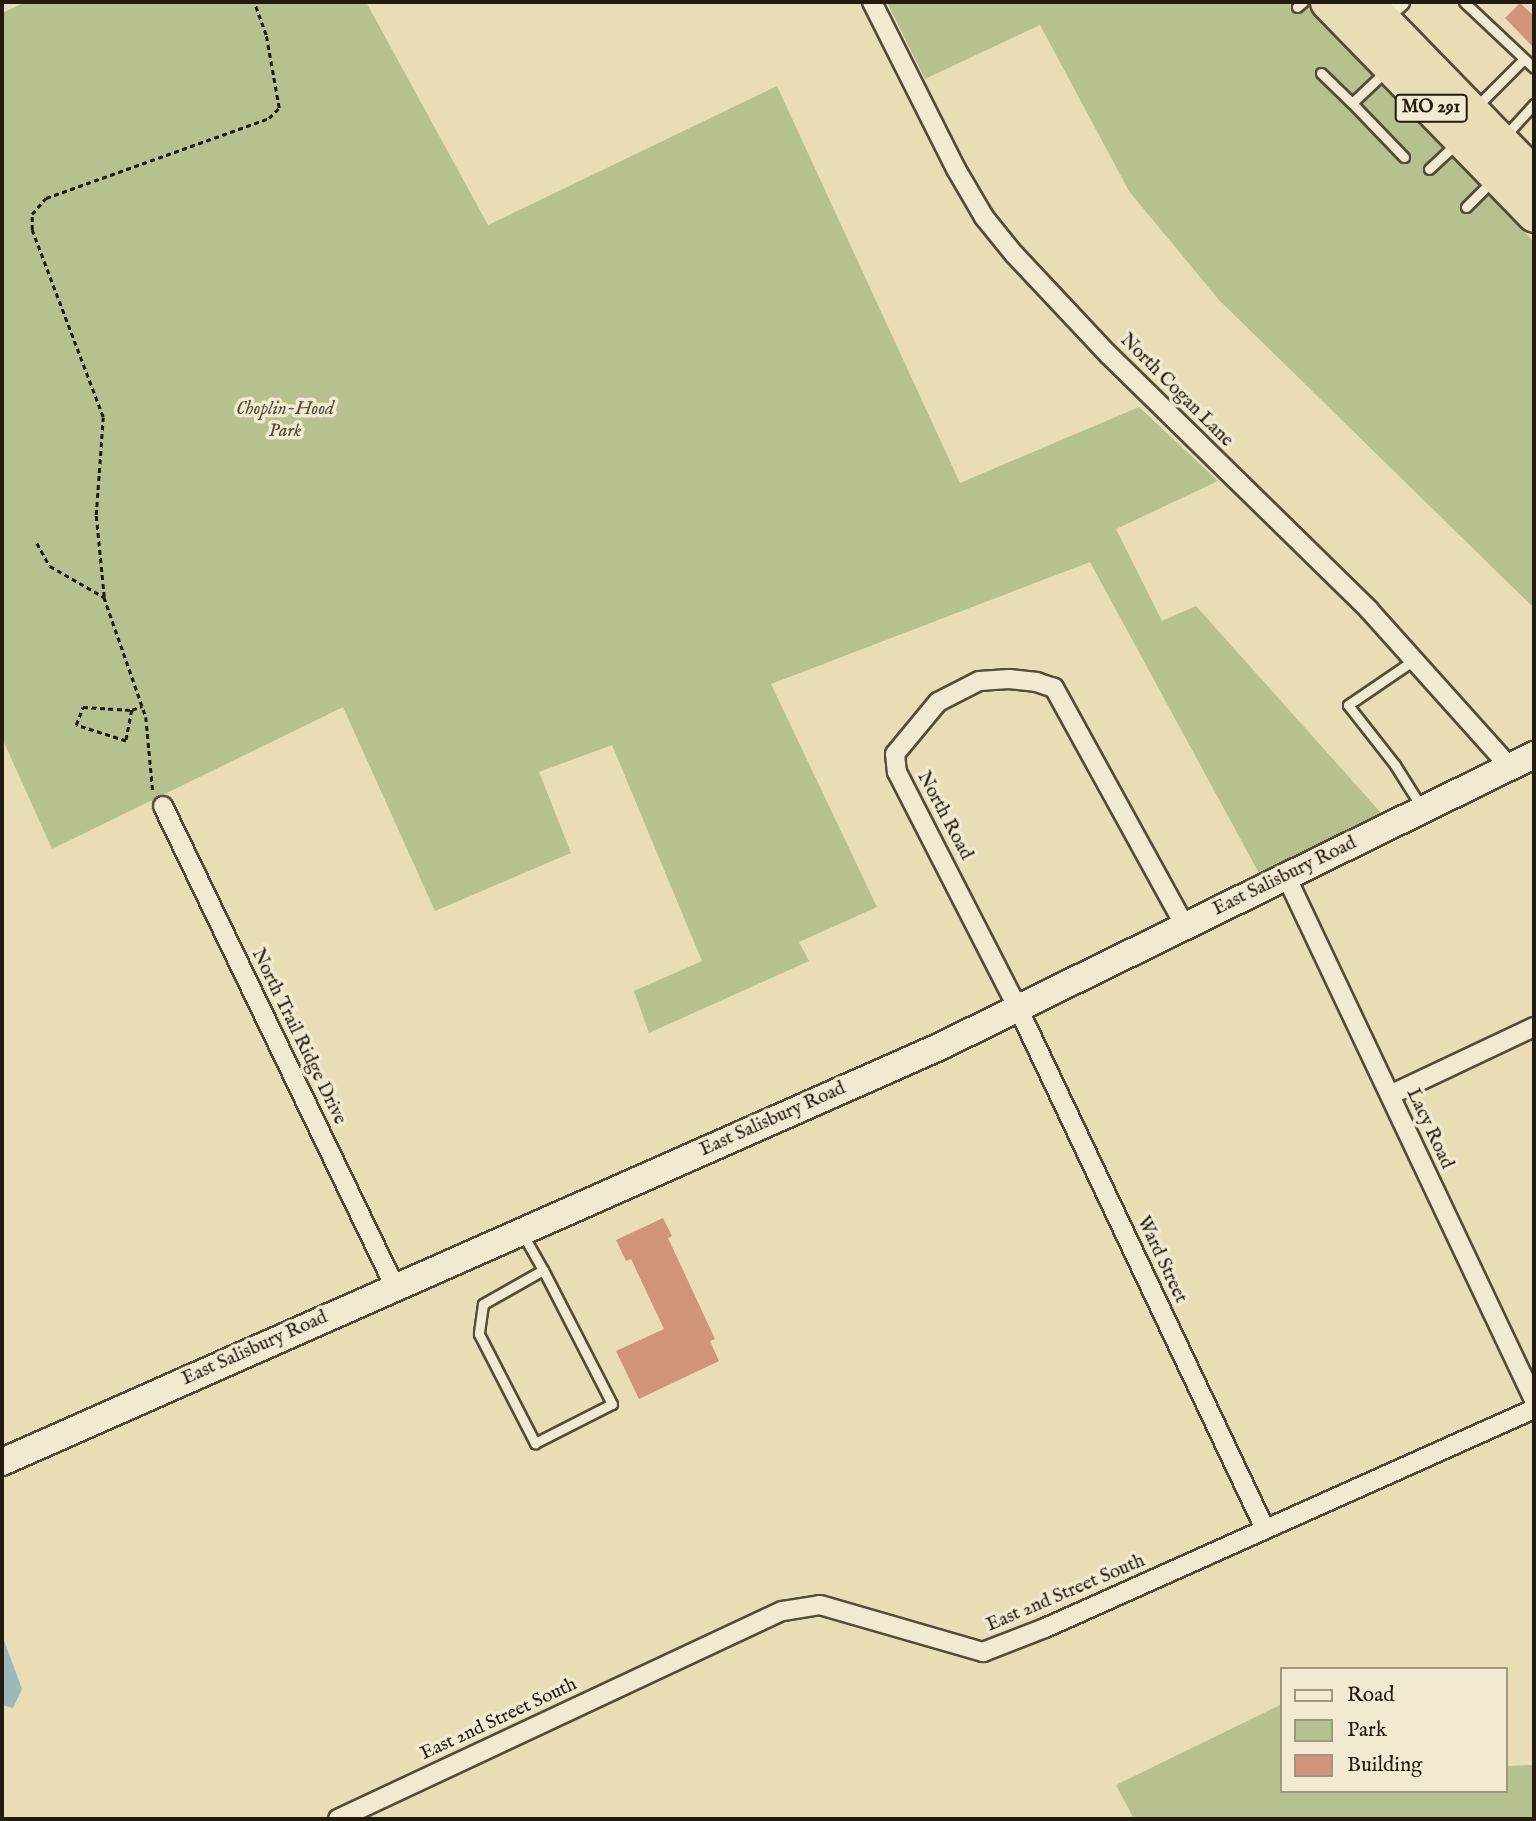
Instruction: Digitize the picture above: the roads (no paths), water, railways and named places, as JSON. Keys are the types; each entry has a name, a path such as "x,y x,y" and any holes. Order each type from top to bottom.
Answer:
{"highway":[{"name":"MO 291","path":"1309,4 1466,125 1500,141 1534,176"},
{"name":"MO 291","path":"1382,7 1498,175 1534,215"}],"main road":[{"name":"East Salisbury Road","path":"2,1462 941,1046 1534,755"}],"street":[{"name":"North Cogan Lane","path":"872,2 956,169 984,217 1014,254 1109,355 1369,610 1510,766"},
{"name":"North Road","path":"1018,1008 897,772 895,754 938,702 979,681 1018,680 1054,688 1185,926"},
{"name":"North Trail Ridge Drive","path":"158,799 395,1287"},
{"name":"Lacy Road","path":"1286,876 1534,1400"},
{"name":"Ward Street","path":"1018,1008 1265,1529"},
{"path":"1390,1095 1534,1027"},
{"name":"East 2nd Street South","path":"338,1819 783,1611 820,1605 983,1652 1045,1628 1534,1409"}],"lane":[{"path":"1464,2 1534,68"},
{"path":"1429,169 1524,59"},
{"path":"1352,103 1391,67"},
{"path":"1321,73 1404,157"},
{"path":"1500,141 1534,104"},
{"path":"1466,207 1498,175"},
{"path":"1414,660 1348,705 1395,765 1423,809"},
{"path":"522,1231 543,1270 612,1404 535,1443 479,1334 483,1304 543,1270"}],"water":[{"path":"2,1635 22,1689 13,1708 2,1705"}],"park label":[{"name":"Choplin-Hood Park","path":"285,421"}]}
